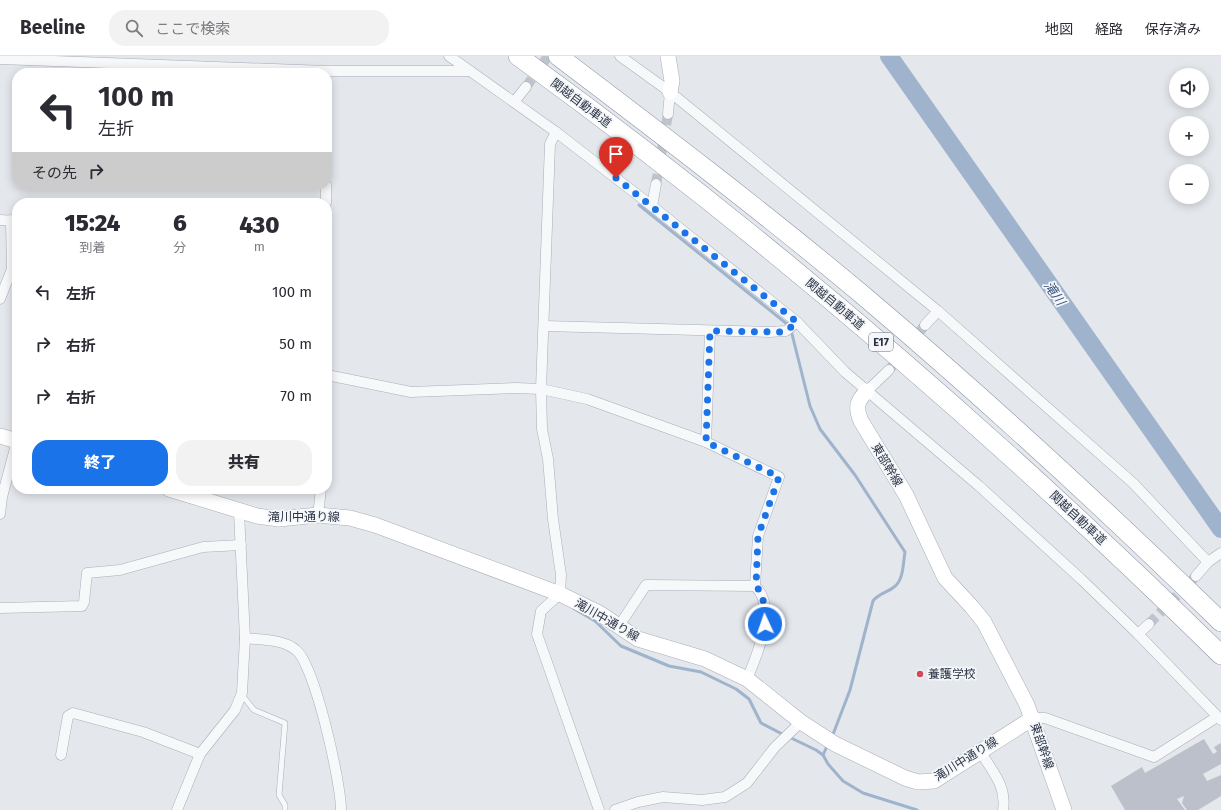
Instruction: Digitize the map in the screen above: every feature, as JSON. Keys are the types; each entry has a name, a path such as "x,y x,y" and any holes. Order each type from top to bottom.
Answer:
{"highway":[{"name":"関越自動車道","path":"518,56 663,165 761,242 859,323 1038,480 1221,655"},
{"name":"関越自動車道","path":"558,56 773,221 876,306 1052,461 1221,622"}],"street":[{"path":"449,56 556,132 652,206 979,486 1081,579 1138,634 1219,718 1154,757 1045,718 1033,718"},
{"path":"620,56 670,92 938,311 1133,483 1208,562"},
{"path":"668,56 672,81 668,114"},
{"path":"0,60 217,68"},
{"path":"332,72 470,71"},
{"path":"514,102 526,87"},
{"path":"556,132 550,144 541,389 542,429 548,459 553,519 561,575 560,594 541,611 537,634 599,810"},
{"path":"652,206 656,184"},
{"path":"0,220 12,220"},
{"path":"0,300 12,276"},
{"path":"925,325 938,311"},
{"path":"544,326 769,332 792,326"},
{"path":"706,442 710,331"},
{"path":"867,391 889,370"},
{"path":"332,376 411,392 493,388 541,389 586,399 706,442 779,477 758,536 756,586 764,604 765,624 759,650 747,679"},
{"name":"東部幹線","path":"867,391 858,400 857,409 861,421 906,495 945,578 972,606 984,622 1033,718 1064,810"},
{"path":"0,436 12,440"},
{"path":"0,514 2,497 12,460"},
{"name":"滝川中通り線","path":"184,494 239,512 279,519 318,516 350,518 375,525 560,594 599,613 638,639 705,659 747,679 802,722 829,740 867,761 905,778 918,782 934,781 1033,718"},
{"path":"318,516 320,494"},
{"path":"177,810 200,754 235,710 242,695 245,638 239,512"},
{"path":"0,608 82,606 84,602 87,573 120,570 203,547 241,545"},
{"path":"1196,576 1208,562 1221,553"},
{"path":"619,626 646,585 756,586"},
{"path":"1138,634 1149,624"},
{"path":"245,638 281,643 296,649 304,660 323,720 341,794 341,810"},
{"path":"60,755 68,716 73,713 144,732 200,754"},
{"path":"615,810 638,802 663,797 702,805 725,797 747,783 786,736 802,722"},
{"path":"980,751 1002,788 1005,798 1003,810"}],"lane":[{"path":"242,695 254,710 285,723 279,795 285,805 285,810"}],"building":[{"path":"1204,739 1213,754 1217,752 1214,747 1221,743 1221,764 1203,774 1207,781 1221,775 1221,796 1198,810 1187,810 1182,803 1184,796 1177,799 1185,810 1125,810 1111,786 1142,767 1145,773"}],"waterway":[{"name":"滝川","path":"889,56 1221,529"},
{"path":"639,205 787,324 792,334 810,406 820,429 855,475 905,552 900,580 891,589 878,596 873,601 850,690 832,737"},
{"path":"573,608 595,621 621,646 669,666 701,672 736,689 749,699 761,723 784,735"},
{"path":"789,737 823,755 828,764 843,781 863,793 917,810"},
{"path":"823,755 828,744"}],"tunnel":[{"path":"526,87 548,56"},
{"path":"656,184 668,114"},
{"path":"889,370 925,325"},
{"path":"1149,624 1196,576"}],"place":[{"name":"養護学校","path":"920,674"}],"route":[{"path":"616,178 797,322 786,331 780,332 710,331 706,442 779,477 758,536 756,586 764,604 765,624"}]}
